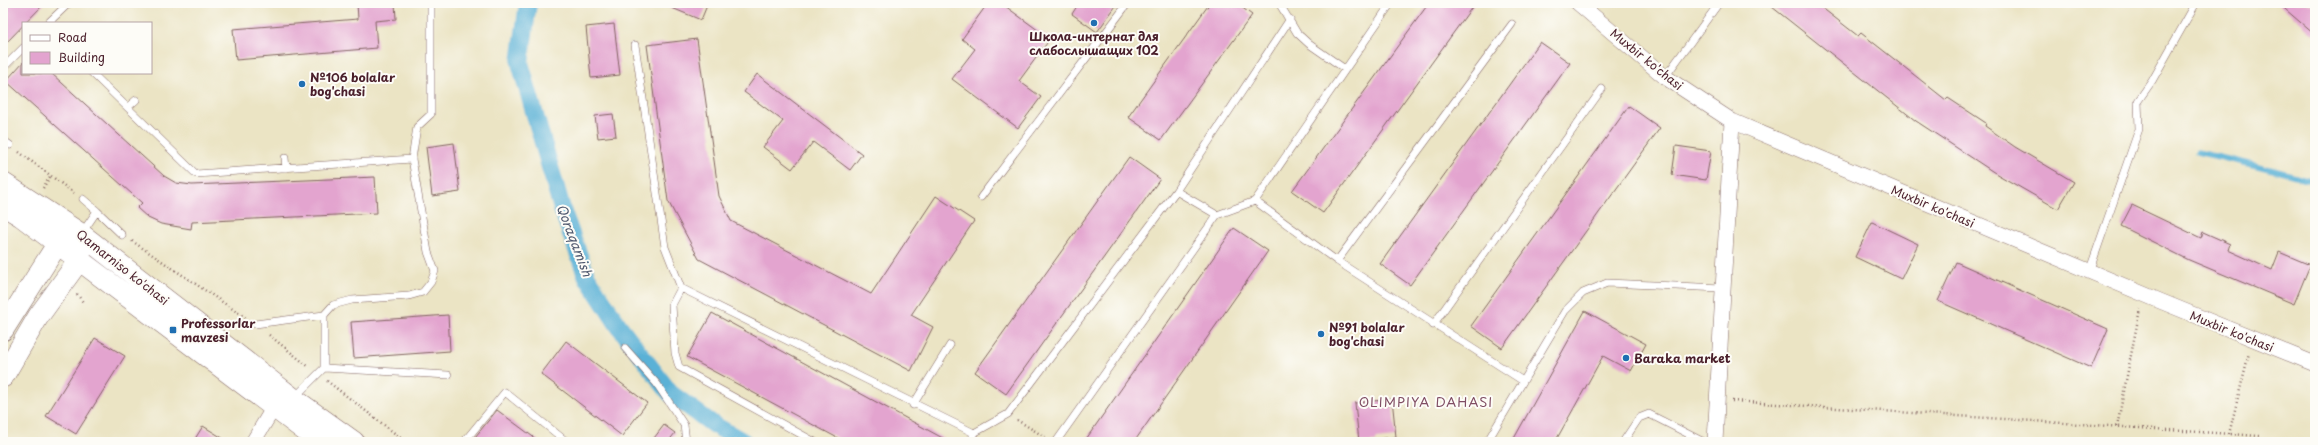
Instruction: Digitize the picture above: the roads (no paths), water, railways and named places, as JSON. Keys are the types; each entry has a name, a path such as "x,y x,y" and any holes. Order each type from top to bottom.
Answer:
{"main road":[{"name":"Qamarniso ko'chasi","path":"3,182 81,234 294,399 354,442"},
{"name":"Qamarniso ko'chasi","path":"3,205 80,259 320,442"},
{"path":"3,330 58,243 81,234 80,259 38,317 3,377"}],"street":[{"name":"Muxbir ko'chasi","path":"1578,3 1665,77 1732,121 2142,294 2315,364"},
{"path":"1715,442 1732,121"},
{"path":"253,442 274,407"}],"lane":[{"path":"49,22 69,3"},
{"path":"294,399 324,368 324,315 332,305 352,300 408,296 423,292 431,282 435,271 428,252 412,159 417,127 431,114 431,3"},
{"path":"981,197 1128,3"},
{"path":"1279,3 1290,18 1297,33 1308,44 1345,69"},
{"path":"1056,442 1217,215 1255,201 1391,3"},
{"path":"1665,77 1719,3"},
{"path":"2090,272 2139,129 2138,101 2196,3"},
{"path":"971,442 974,433 1008,414 1176,191 1290,18"},
{"path":"1337,261 1512,24"},
{"path":"635,45 665,247 681,288 913,405 948,419 974,433"},
{"path":"3,68 22,49"},
{"path":"93,74 196,174 412,159"},
{"path":"1433,325 1602,89"},
{"path":"128,108 136,100"},
{"path":"3,140 10,145"},
{"path":"285,158 286,168"},
{"path":"1176,191 1217,215"},
{"path":"83,199 97,210 122,235"},
{"path":"1255,201 1337,261 1433,325 1523,381"},
{"path":"81,234 97,210"},
{"path":"1487,442 1565,310 1583,293 1607,284 1722,288"},
{"path":"681,288 672,305 675,353 679,367 815,442"},
{"path":"255,324 324,315"},
{"path":"913,405 950,345"},
{"path":"626,348 656,384 684,425 686,442"},
{"path":"324,368 448,375"},
{"path":"464,442 505,392 567,442"},
{"path":"1623,442 1639,418 1649,414 1704,442"}],"waterway":[{"name":"Qoraqamish","path":"528,3 520,63 563,212 587,277 619,326 670,393 714,425 744,442"},
{"path":"2197,152 2315,181"}],"place":[{"name":"Школа-интернат для слабослышащих 102","path":"1094,23"},
{"name":"№106 bolalar bog'chasi","path":"302,84"},
{"name":"Professorlar mavzesi","path":"173,330"},
{"name":"№91 bolalar bog'chasi","path":"1321,334"},
{"name":"Baraka market","path":"1626,358"}],"district":[{"name":"OLIMPIYA DAHASI","path":"1426,401"}]}
